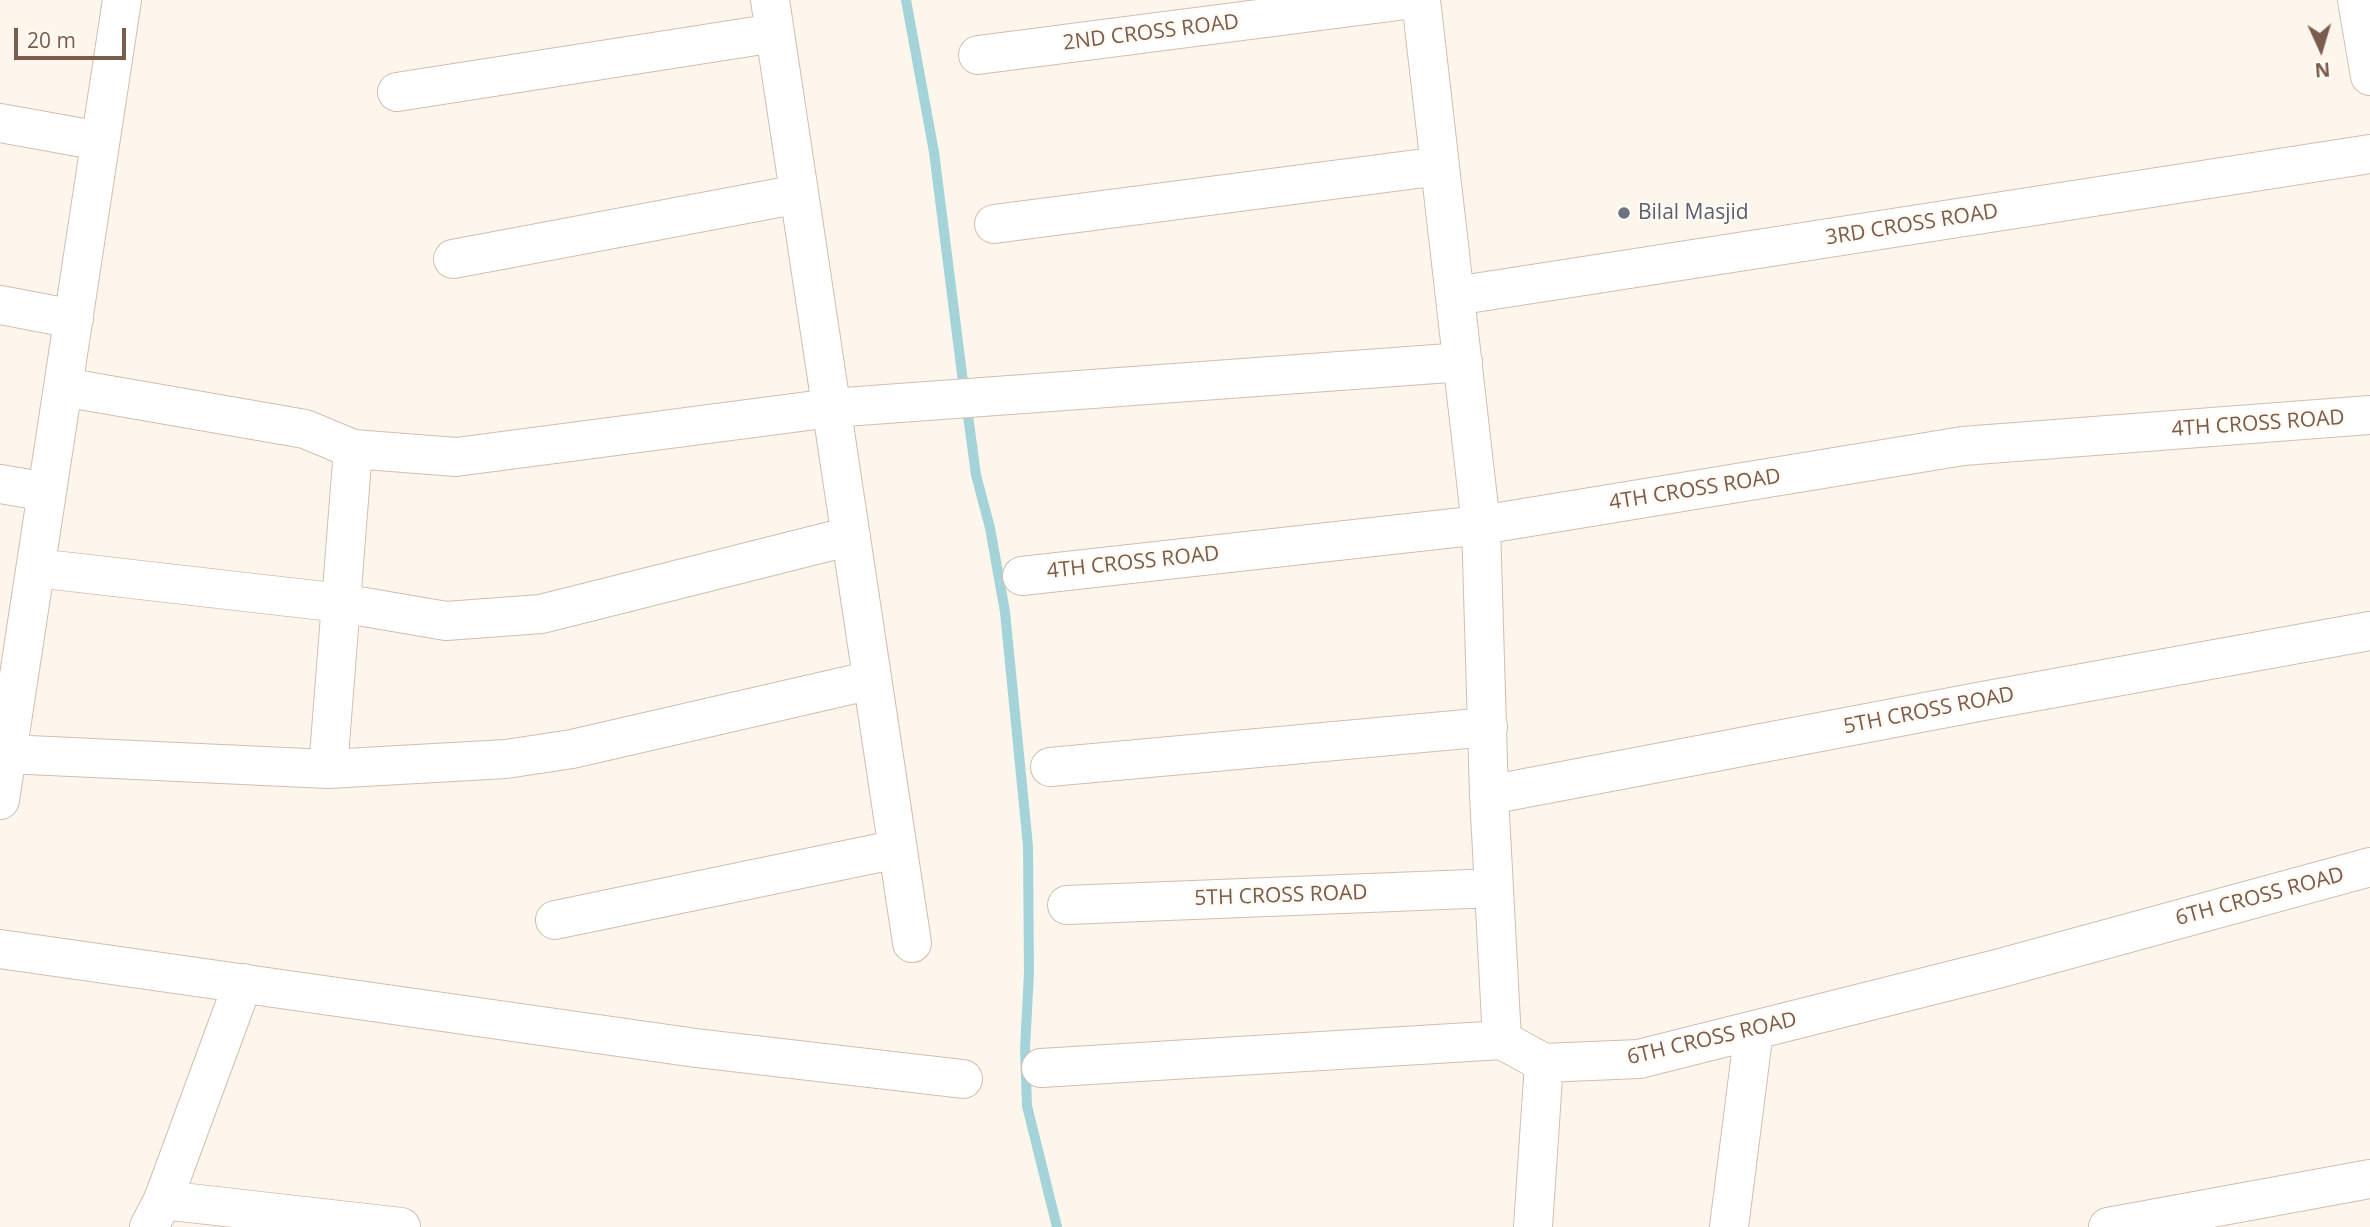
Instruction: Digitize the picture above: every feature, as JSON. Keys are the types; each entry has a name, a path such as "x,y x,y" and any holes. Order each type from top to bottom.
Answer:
{"street":[{"path":"0,800 8,754 9,678 36,568 122,0"},
{"name":"2ND CROSS ROAD","path":"978,55 1406,0"},
{"path":"1421,0 1480,525 1489,796 1502,1040"},
{"path":"2357,0 2370,76"},
{"path":"397,92 772,16 912,943"},
{"path":"0,123 100,141"},
{"name":"3RD CROSS ROAD","path":"1455,296 2370,154"},
{"path":"994,224 1440,166"},
{"path":"453,259 799,194"},
{"path":"0,305 74,319"},
{"path":"64,387 274,422 305,429 353,449 456,457 831,408 1462,362"},
{"name":"4TH CROSS ROAD","path":"1022,576 1480,525 1963,446 2370,415"},
{"path":"328,769 353,449"},
{"path":"0,484 47,492"},
{"path":"36,568 341,603 446,621 541,614 851,536"},
{"name":"5TH CROSS ROAD","path":"1489,796 1983,701 2370,631"},
{"path":"8,754 328,769 506,760 572,749 872,680"},
{"path":"1050,767 1488,727"},
{"path":"555,920 898,849"},
{"name":"6TH CROSS ROAD","path":"1544,1063 1639,1059 2010,965 2370,867"},
{"name":"5TH CROSS ROAD","path":"1067,905 1494,888"},
{"path":"0,949 696,1048 963,1079"},
{"path":"243,982 156,1213 401,1227"},
{"path":"1729,1227 1754,1030"},
{"path":"1041,1068 1502,1040 1544,1063 1533,1227"},
{"path":"2125,1225 2370,1179"}],"waterway":[{"path":"906,0 934,152 963,382"},
{"path":"967,408 976,475 990,528 1005,612 1028,846 1029,972 1025,1049 1027,1106 1057,1227"}],"place":[{"name":"Bilal Masjid","path":"1624,213"}]}
